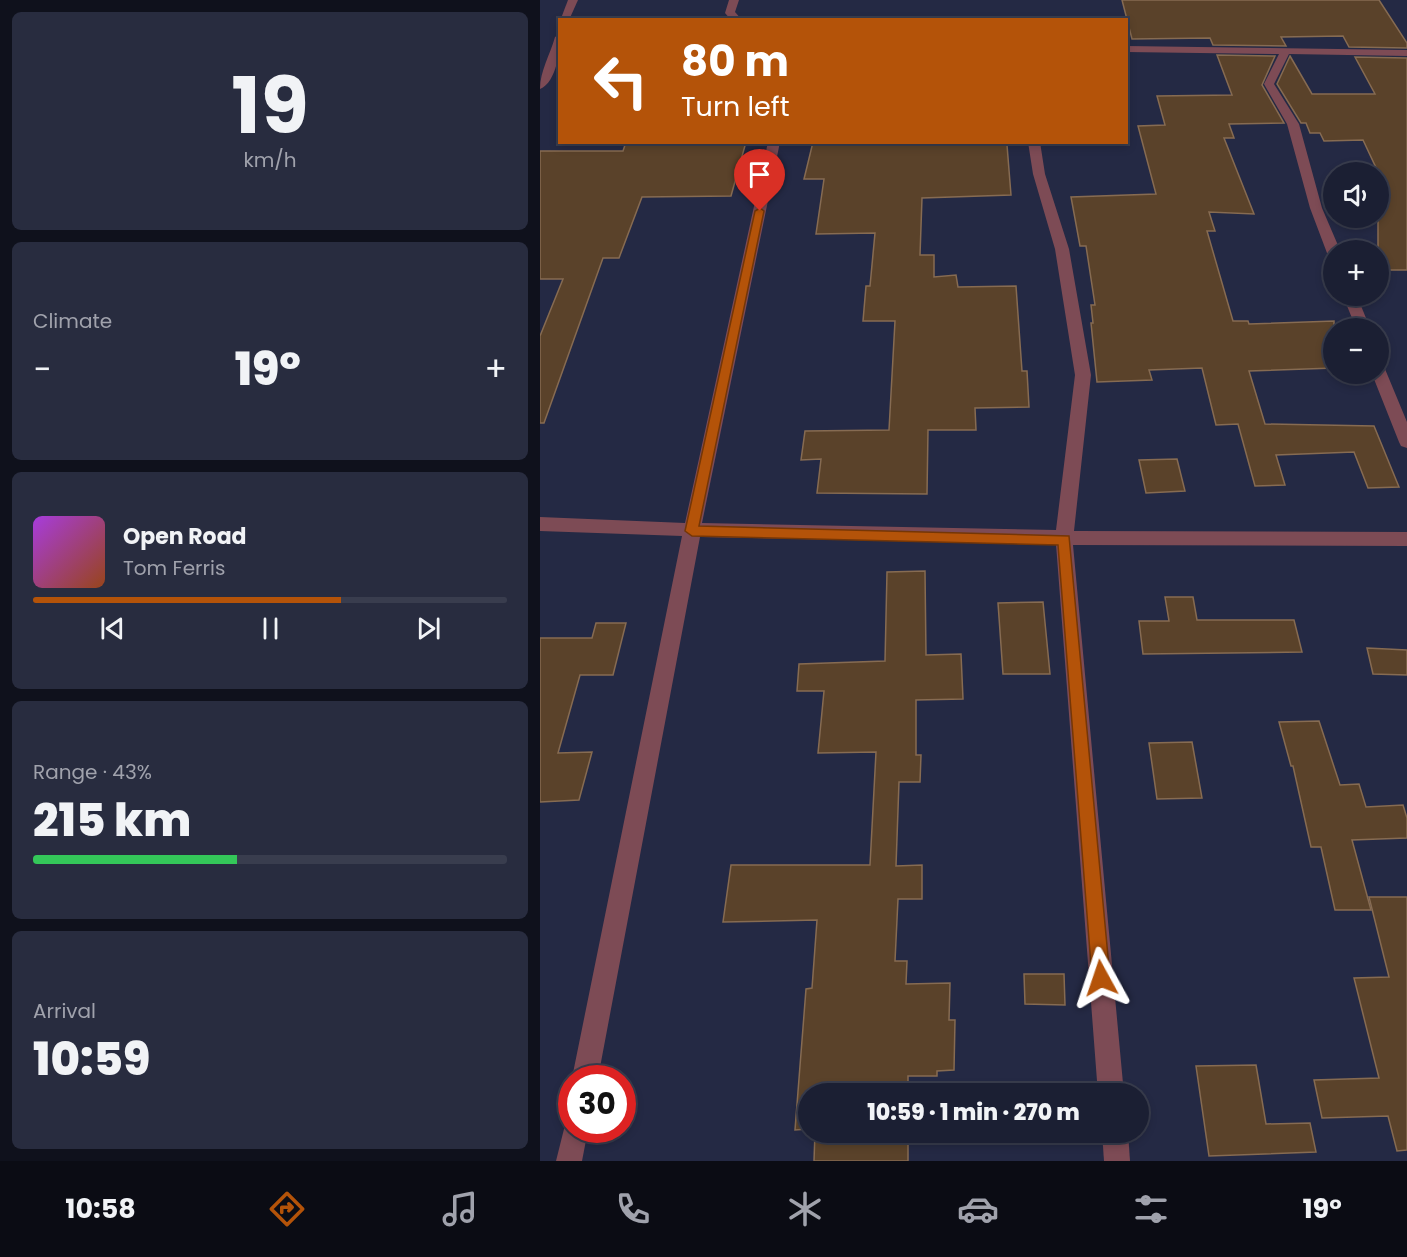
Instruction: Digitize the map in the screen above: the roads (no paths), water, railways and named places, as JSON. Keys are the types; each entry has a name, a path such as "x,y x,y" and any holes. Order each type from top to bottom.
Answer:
{"street":[{"path":"565,18 573,0"},
{"path":"734,0 730,13 735,18"},
{"path":"1128,49 1407,53"},
{"path":"1285,53 1269,84 1293,124 1316,208 1329,240"},
{"path":"540,59 556,62 540,86"},
{"path":"588,1065 692,531 774,144"},
{"path":"1034,144 1039,174 1062,249 1083,375 1064,539 1110,1083"},
{"path":"1384,384 1407,442"},
{"path":"540,524 692,531 1064,539 1407,539"},
{"path":"569,1161 572,1143"},
{"path":"1116,1143 1117,1161"}]}
